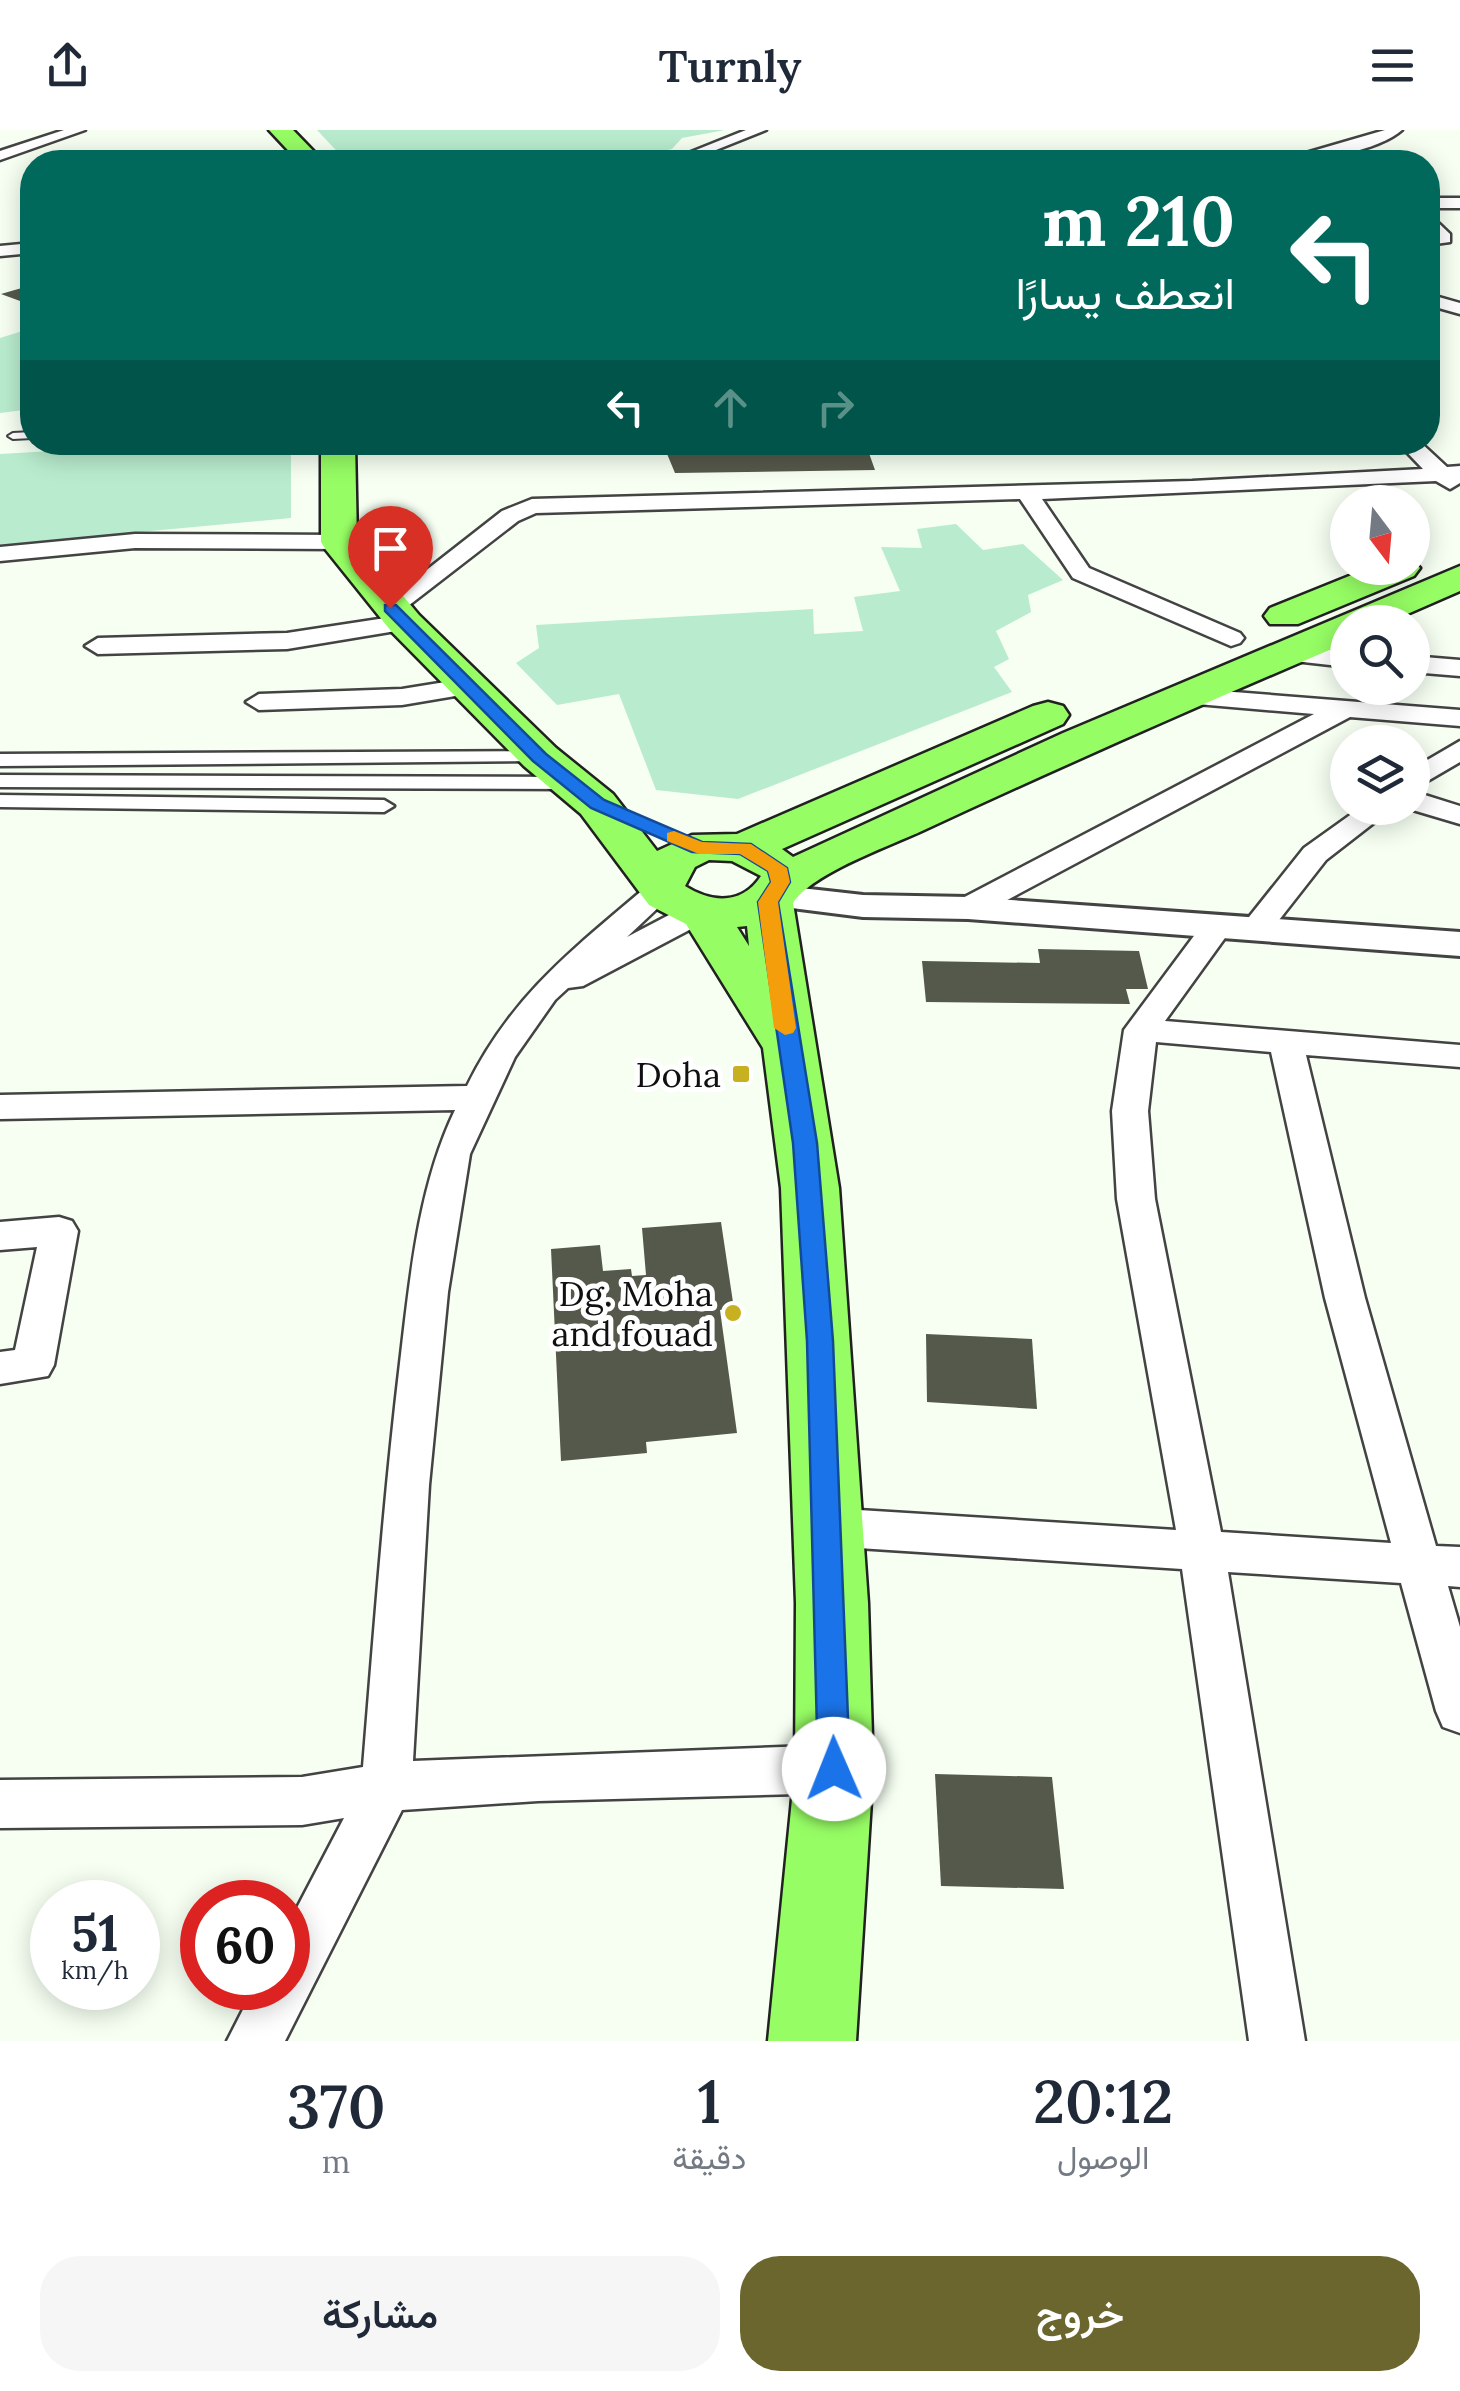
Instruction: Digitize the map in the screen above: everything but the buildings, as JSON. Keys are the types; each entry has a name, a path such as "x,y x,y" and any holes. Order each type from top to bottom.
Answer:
{"main road":[{"path":"280,130 300,150"},
{"path":"338,455 338,542 398,616 540,758 586,794 682,900 739,913 1183,696 1330,634"},
{"path":"1430,556 1460,544"},
{"path":"1396,605 1460,577"},
{"path":"788,1050 664,870 678,856 722,848 1360,585"},
{"path":"586,794 777,868 774,893 788,1050 810,1188 827,1527 834,1769 812,2041"}],"street":[{"path":"21,150 78,130"},
{"path":"706,150 760,130"},
{"path":"1336,150 1380,140 1395,130"},
{"path":"1425,455 1451,473 1460,495"},
{"path":"98,646 287,641 398,616 510,516 532,506 1026,492 1451,473"},
{"path":"1026,492 1081,573 1231,638"},
{"path":"0,554 135,541 338,542"},
{"path":"1285,654 1330,658"},
{"path":"1430,666 1460,668"},
{"path":"259,702 402,697 470,686"},
{"path":"1183,696 1460,718"},
{"path":"968,908 1349,707"},
{"path":"1430,770 1460,749"},
{"path":"0,760 540,758"},
{"path":"0,781 586,794"},
{"path":"0,801 384,806"},
{"path":"1430,806 1460,815"},
{"path":"1276,2041 1202,1551 1136,1198 1130,1111 1141,1030 1238,926 1315,854 1355,825"},
{"path":"774,893 863,906 968,908 1460,944"},
{"path":"310,1936 387,1787 407,1485 428,1292 452,1154 500,1055 543,992 625,954 682,900"},
{"path":"1141,1030 1287,1045 1460,1056"},
{"path":"1287,1045 1345,1298 1438,1565 1460,1711"},
{"path":"0,1107 477,1098"},
{"path":"0,1236 59,1231 33,1365 0,1368"},
{"path":"827,1527 1438,1565"},
{"path":"0,1804 302,1801 387,1787 538,1777 834,1769"},
{"path":"256,2041 272,2010"}],"lane":[{"path":"14,436 20,436"}],"green space":[{"path":"317,130 725,130 682,138 668,150 336,150"},
{"path":"20,332 20,410 0,413 0,338"},
{"path":"0,454 291,455 291,518 0,545"},
{"path":"956,524 983,550 1023,544 1063,580 1028,595 1031,612 996,631 1009,659 994,667 1012,692 738,799 656,790 619,694 557,705 516,663 539,648 536,625 813,609 814,634 863,631 854,597 900,591 881,547 922,548 917,529"}],"slow traffic":[{"path":"674,837 699,848 744,848 764,856 777,868 780,882 768,902 785,1028"}],"place":[{"name":"Doha","path":"741,1074"},
{"name":"Dg. Moha and fouad","path":"733,1313"}],"route":[{"path":"390,608 540,758 597,804 699,848 744,848 764,856 777,868 780,882 768,902 805,1143 820,1341 832,1603 834,1769"}]}
